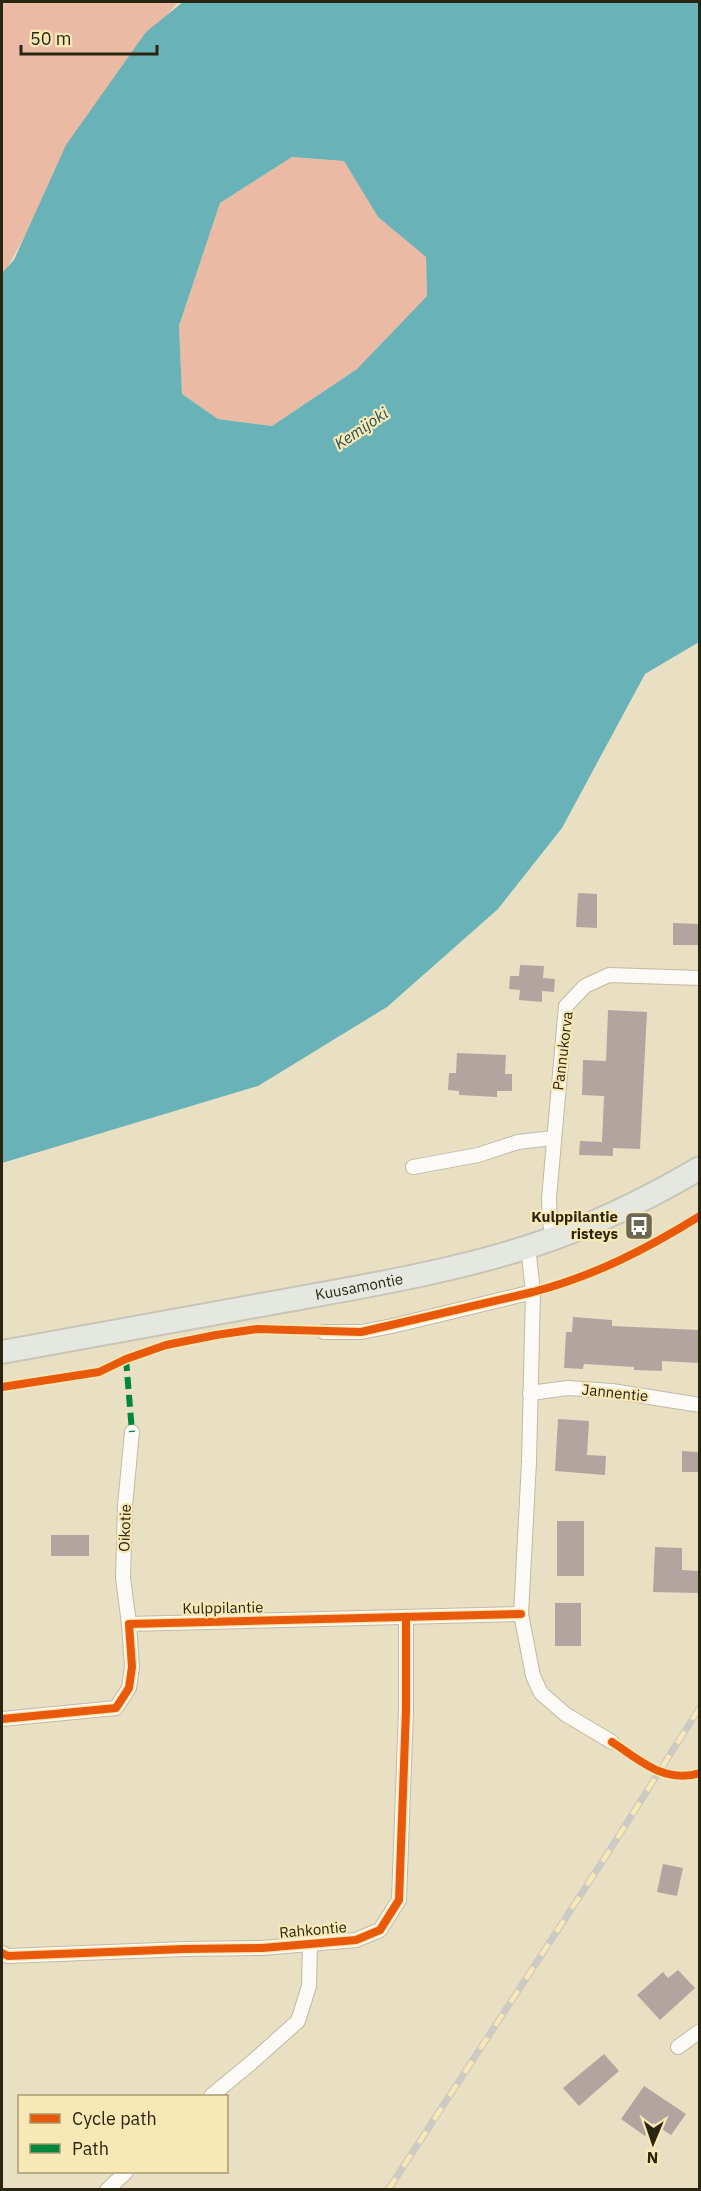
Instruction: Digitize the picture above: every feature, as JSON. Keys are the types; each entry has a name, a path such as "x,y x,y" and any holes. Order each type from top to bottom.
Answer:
{"main road":[{"name":"Kuusamontie","path":"2,1352 385,1282 460,1266 528,1247 603,1219 699,1168"}],"street":[{"name":"Pannukorva","path":"553,1238 549,1198 566,1006 585,986 609,975 699,978"},
{"path":"413,1167 478,1155 518,1142 553,1138"},
{"path":"528,1247 533,1293 529,1462 521,1614 533,1676 541,1693 566,1714 612,1742"},
{"path":"324,1332 361,1332 533,1293"},
{"name":"Jannentie","path":"530,1393 568,1388 612,1391 699,1405"},
{"name":"Oikotie","path":"129,1624 123,1578 125,1506 132,1432"},
{"name":"Kulppilantie","path":"129,1624 521,1614"},
{"name":"Rahkontie","path":"2,1953 8,1956 262,1948 356,1940 380,1930 399,1900 406,1710 406,1618"},
{"path":"2,1719 116,1708 129,1688 132,1667 129,1624"},
{"path":"213,2095 298,2021 309,1986 310,1944"},
{"path":"678,2047 699,2031"},
{"path":"107,2190 125,2173"}],"shaded area":[{"path":"2,2 178,2 113,79 2,277"},
{"path":"292,157 344,161 378,217 426,257 427,296 357,369 272,426 218,419 182,394 179,327 220,203"}],"water":[{"name":"Kemijoki","path":"183,2 699,2 699,642 645,674 562,828 498,909 387,1007 258,1086 2,1163 2,273 14,260 66,145 146,32","holes":["292,157 344,161 378,217 426,257 427,296 357,369 272,426 218,419 182,394 179,326 220,203"]}],"building":[{"path":"578,893 597,894 597,928 576,927"},
{"path":"673,923 699,924 699,945 673,945"},
{"path":"520,965 544,966 543,978 555,979 554,992 542,991 542,1002 519,1000 520,990 509,989 510,976 519,976"},
{"path":"608,1010 647,1012 640,1149 613,1148 613,1156 579,1155 580,1141 602,1142 604,1096 582,1095 583,1060 606,1061"},
{"path":"457,1053 506,1055 505,1074 512,1074 512,1091 497,1091 497,1097 459,1095 459,1091 448,1090 449,1073 456,1073"},
{"path":"573,1317 612,1320 612,1326 699,1330 699,1363 662,1361 662,1371 584,1364 583,1369 564,1368 566,1332 572,1332"},
{"path":"558,1419 589,1421 587,1455 606,1456 605,1475 555,1471"},
{"path":"682,1451 699,1452 699,1472 682,1472"},
{"path":"557,1521 584,1521 584,1576 557,1576"},
{"path":"51,1535 89,1535 89,1556 51,1556"},
{"path":"655,1547 682,1548 682,1570 699,1571 699,1593 653,1592"},
{"path":"555,1603 581,1603 581,1646 555,1646"},
{"path":"663,1864 683,1868 677,1896 657,1892"},
{"path":"678,1970 695,1988 660,2020 637,1995 663,1972 668,1978"},
{"path":"604,2054 619,2071 579,2106 563,2088"},
{"path":"644,2086 686,2114 671,2135 653,2123 645,2136 621,2119"}],"railway":[{"path":"388,2190 606,1856 700,1707"}],"marked path":[{"path":"126,1359 132,1432"}],"cycle path":[{"path":"2,1387 99,1372 126,1359 166,1345 216,1335 257,1329 361,1332 533,1292 599,1270 660,1240 700,1216"},
{"path":"2,1719 116,1708 129,1688 132,1667 129,1624 521,1614"},
{"path":"2,1953 8,1956 262,1948 356,1940 380,1930 399,1900 406,1710 406,1618"},
{"path":"612,1742 643,1763 664,1773 687,1776 700,1773"}],"place":[{"name":"Kulppilantie risteys","path":"639,1226"}]}
